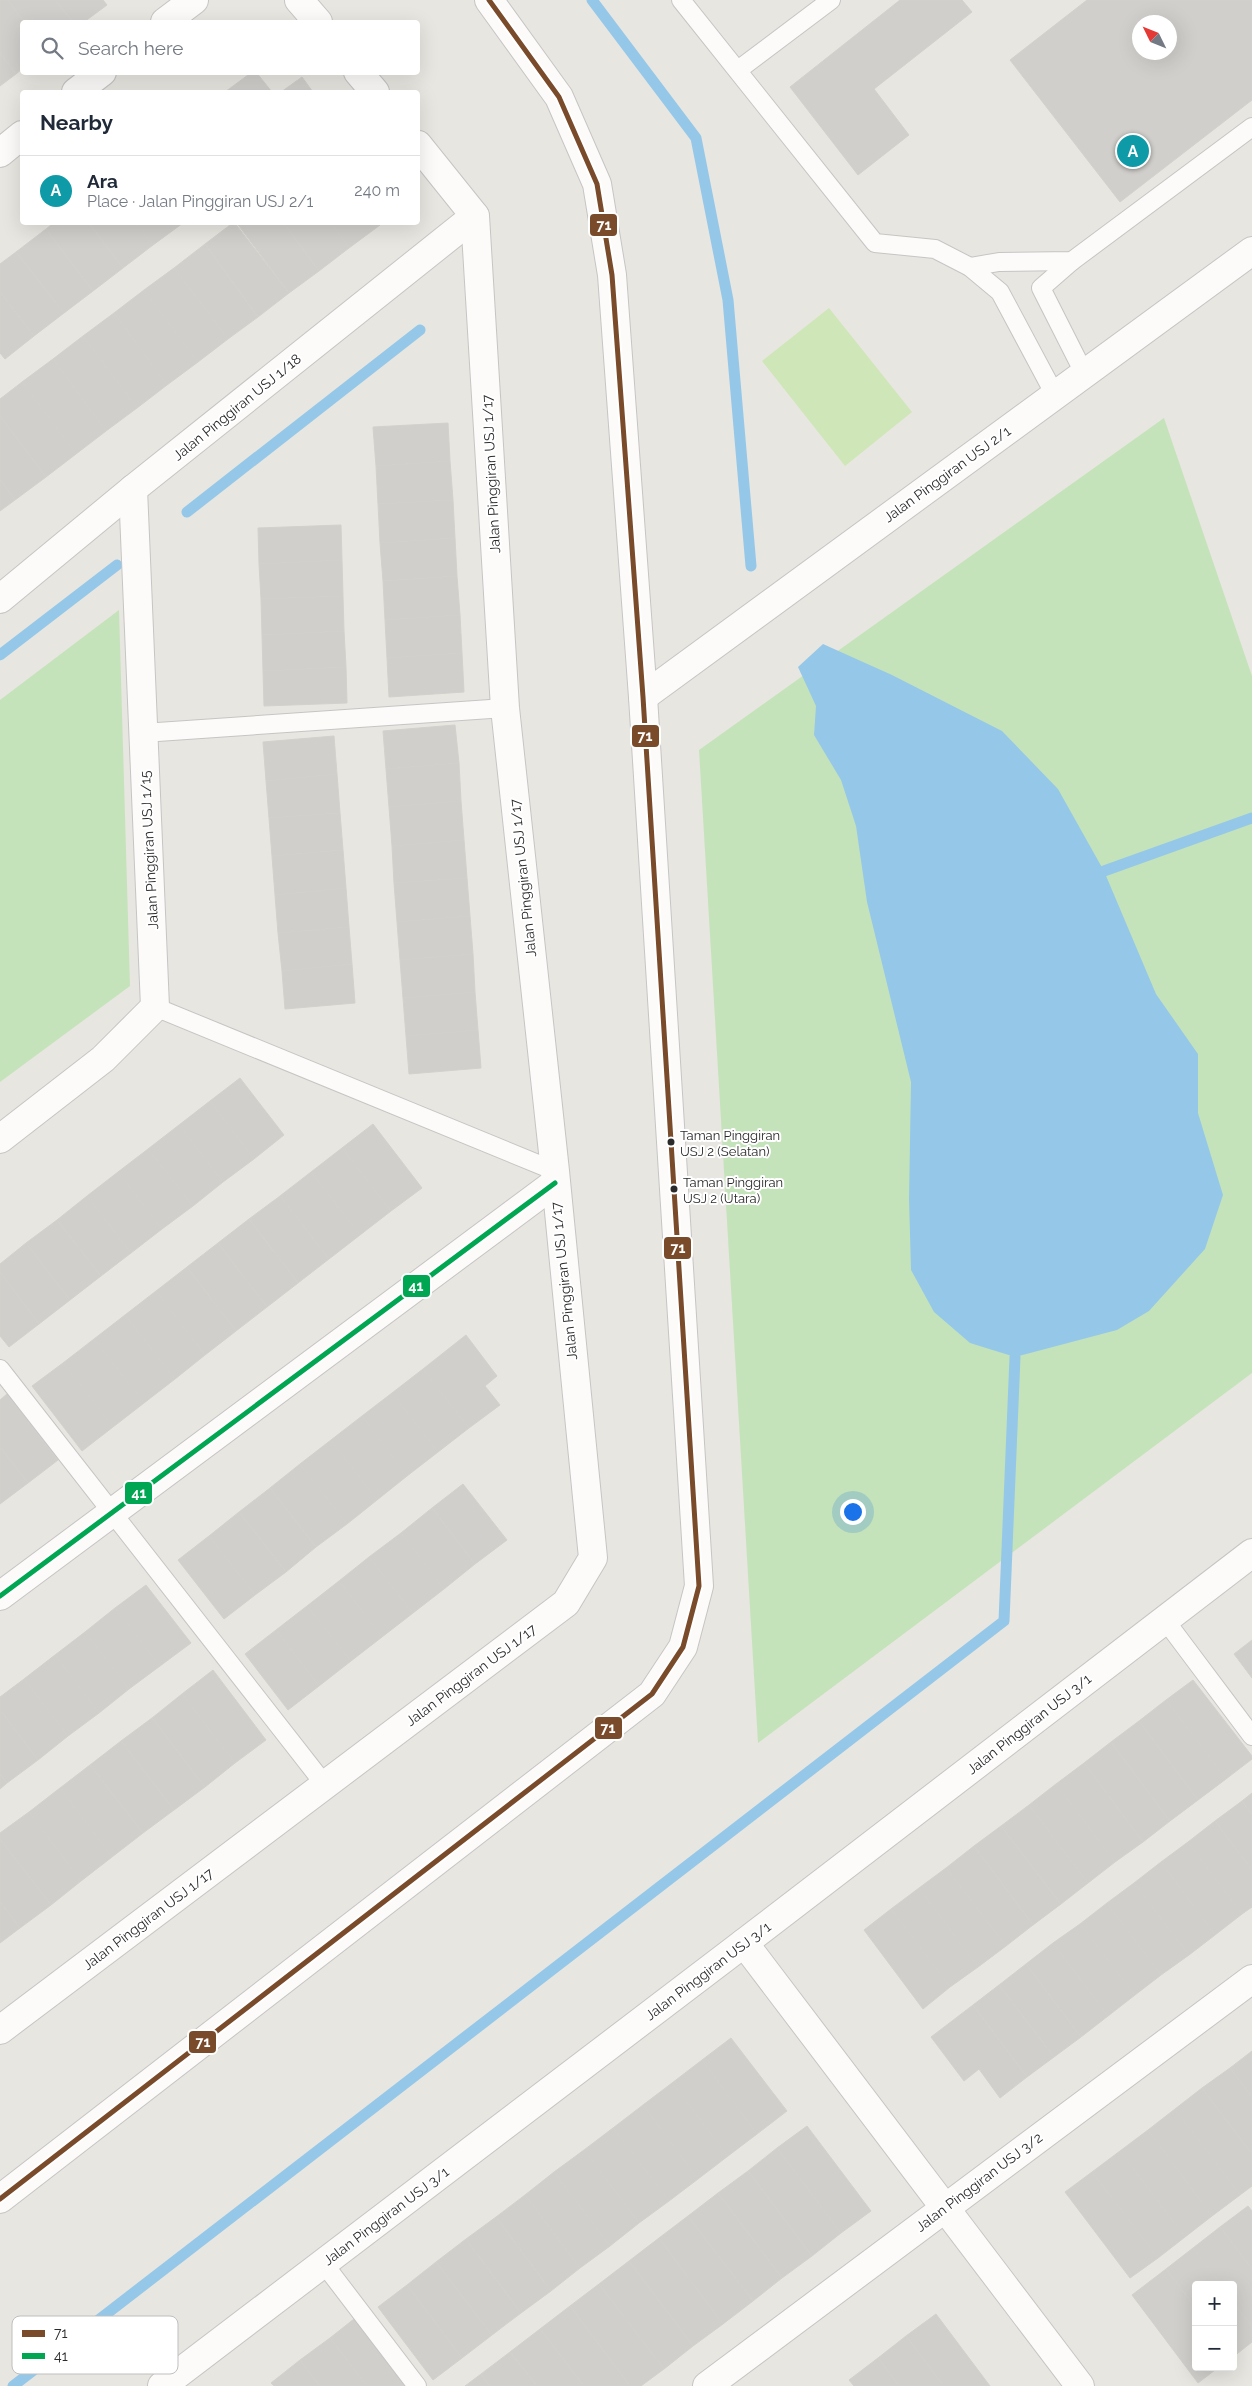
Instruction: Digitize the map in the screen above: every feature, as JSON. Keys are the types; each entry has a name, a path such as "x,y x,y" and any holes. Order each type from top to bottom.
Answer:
{"street":[{"path":"168,20 194,0"},
{"path":"300,0 316,20"},
{"path":"0,2199 652,1694 683,1647 699,1586 643,697 612,275 597,184 559,97 490,0"},
{"path":"79,90 98,75"},
{"path":"361,75 373,90"},
{"path":"0,153 20,137"},
{"path":"420,147 475,216"},
{"name":"Jalan Pinggiran USJ 1/18","path":"0,599 133,489 475,216"},
{"name":"Jalan Pinggiran USJ 1/17","path":"0,2030 566,1603 592,1558 555,1177 505,708 475,216"},
{"name":"Jalan Pinggiran USJ 2/1","path":"643,697 1252,251"},
{"name":"Jalan Pinggiran USJ 1/15","path":"133,489 155,1007"},
{"path":"0,1139 103,1059 155,1007"},
{"path":"0,1596 555,1177"},
{"name":"Jalan Pinggiran USJ 3/1","path":"178,2374 744,1943 1252,1552"},
{"path":"744,1943 1080,2386"},
{"name":"Jalan Pinggiran USJ 3/2","path":"707,2386 1252,1978"},
{"name":"Jalan Pinggiran USJ 3/1","path":"162,2386 178,2374"}],"lane":[{"path":"681,0 875,243 935,249 970,267 1000,292 1055,395"},
{"path":"738,70 831,0"},
{"path":"1084,373 1040,288 1072,261 1252,127"},
{"path":"970,267 999,262 1072,261"},
{"path":"143,733 505,708"},
{"path":"155,1007 555,1177"},
{"path":"0,1369 325,1785"},
{"path":"1165,1620 1252,1736"},
{"path":"324,2264 417,2386"}],"green space":[{"path":"829,308 912,412 845,466 762,361"},
{"path":"1164,418 1252,676 1252,1373 758,1743 699,750"},
{"path":"119,610 130,986 0,1082 0,700"}],"water":[{"path":"823,644 892,675 1002,731 1058,789 1104,871 1156,994 1198,1054 1198,1113 1223,1195 1205,1249 1149,1311 1117,1330 1015,1357 970,1343 934,1312 911,1270 909,1199 911,1082 867,902 856,826 841,780 814,735 816,706 798,667"}],"building":[{"path":"0,0 8,0 23,20 20,20 20,71 16,74 0,53"},
{"path":"8,0 55,0 71,20 23,20"},
{"path":"55,0 103,0 107,5 87,20 71,20"},
{"path":"900,0 962,0 972,12 874,89 909,135 858,175 790,87"},
{"path":"1087,0 1252,0 1252,100 1120,202 1010,60"},
{"path":"0,53 16,74 0,86"},
{"path":"248,75 258,75 270,90 228,90"},
{"path":"302,77 312,90 284,90"},
{"path":"51,225 90,225 123,268 93,291 46,229"},
{"path":"90,225 137,225 153,245 123,268"},
{"path":"137,225 180,225 153,245"},
{"path":"230,225 236,225 289,293 258,317 205,244"},
{"path":"238,225 285,225 319,271 289,293"},
{"path":"285,225 333,225 349,248 319,271"},
{"path":"333,225 380,225 349,248"},
{"path":"46,229 93,291 64,313 16,252"},
{"path":"205,244 258,317 228,339 174,268"},
{"path":"16,252 64,313 34,336 0,292 0,264"},
{"path":"174,268 228,339 198,362 144,290"},
{"path":"144,290 198,362 167,385 114,313"},
{"path":"0,292 34,336 5,359 0,353"},
{"path":"114,313 167,385 137,408 83,336"},
{"path":"83,336 137,408 106,431 53,359"},
{"path":"53,359 106,431 76,454 22,382"},
{"path":"22,382 76,454 46,477 0,416 0,399"},
{"path":"0,416 46,477 15,500 0,479"},
{"path":"448,423 450,461 376,466 373,427"},
{"path":"450,461 453,500 378,504 376,466"},
{"path":"0,479 15,500 0,511"},
{"path":"453,500 455,538 380,543 378,504"},
{"path":"341,525 342,560 259,564 258,528"},
{"path":"455,538 457,576 383,581 380,543"},
{"path":"342,560 343,596 261,599 259,564"},
{"path":"457,576 460,615 385,620 383,581"},
{"path":"343,596 344,631 262,635 261,599"},
{"path":"460,615 462,653 387,658 385,620"},
{"path":"344,631 346,667 263,671 262,635"},
{"path":"462,653 464,692 389,697 387,658"},
{"path":"346,667 347,703 264,706 263,671"},
{"path":"455,725 459,763 386,769 383,731"},
{"path":"334,736 337,774 266,781 263,742"},
{"path":"459,763 461,801 389,807 386,769"},
{"path":"337,774 340,813 269,818 266,781"},
{"path":"461,801 464,840 392,846 389,807"},
{"path":"340,813 343,850 272,856 269,818"},
{"path":"464,840 467,878 394,883 392,846"},
{"path":"343,850 346,888 275,895 272,856"},
{"path":"467,878 470,916 397,922 394,883"},
{"path":"346,888 349,927 278,933 275,895"},
{"path":"470,916 473,954 400,960 397,922"},
{"path":"349,927 352,964 282,971 278,933"},
{"path":"473,954 475,992 403,998 400,960"},
{"path":"352,964 355,1003 285,1009 282,971"},
{"path":"475,992 478,1030 406,1036 403,998"},
{"path":"478,1030 481,1068 409,1074 406,1036"},
{"path":"240,1078 284,1135 254,1159 210,1101"},
{"path":"210,1101 254,1159 223,1182 179,1125"},
{"path":"373,1124 422,1188 391,1211 342,1148"},
{"path":"179,1125 223,1182 193,1206 148,1149"},
{"path":"342,1148 391,1211 360,1235 311,1172"},
{"path":"148,1149 193,1206 162,1229 118,1172"},
{"path":"118,1172 162,1229 131,1253 87,1196"},
{"path":"311,1172 360,1235 329,1259 280,1196"},
{"path":"87,1196 131,1253 101,1276 57,1220"},
{"path":"280,1196 329,1259 298,1283 249,1219"},
{"path":"249,1219 298,1283 267,1307 218,1243"},
{"path":"57,1220 101,1276 70,1300 26,1243"},
{"path":"26,1243 70,1300 39,1324 0,1272 0,1264"},
{"path":"218,1243 267,1307 236,1331 187,1267"},
{"path":"187,1267 236,1331 205,1355 156,1291"},
{"path":"0,1272 39,1324 9,1347 0,1336"},
{"path":"156,1291 205,1355 175,1379 125,1315"},
{"path":"125,1315 175,1379 144,1403 94,1339"},
{"path":"466,1335 497,1376 485,1386 500,1405 469,1428 423,1369"},
{"path":"94,1339 144,1403 113,1427 63,1363"},
{"path":"63,1363 113,1427 82,1451 32,1386"},
{"path":"423,1369 469,1428 438,1452 392,1393"},
{"path":"392,1393 438,1452 407,1476 362,1416"},
{"path":"7,1394 58,1460 28,1483 0,1447 0,1400"},
{"path":"362,1416 407,1476 377,1500 331,1440"},
{"path":"331,1440 377,1500 347,1524 300,1464"},
{"path":"0,1447 28,1483 0,1504"},
{"path":"300,1464 347,1524 316,1547 270,1488"},
{"path":"463,1484 507,1540 475,1564 432,1508"},
{"path":"270,1488 316,1547 286,1572 239,1512"},
{"path":"432,1508 475,1564 444,1589 401,1533"},
{"path":"239,1512 286,1572 255,1595 209,1536"},
{"path":"401,1533 444,1589 413,1613 369,1557"},
{"path":"209,1536 255,1595 224,1619 178,1560"},
{"path":"369,1557 413,1613 382,1637 339,1581"},
{"path":"339,1581 382,1637 351,1661 307,1606"},
{"path":"146,1585 191,1643 160,1666 115,1608"},
{"path":"307,1606 351,1661 319,1686 276,1630"},
{"path":"115,1608 160,1666 129,1689 85,1632"},
{"path":"276,1630 319,1686 288,1710 245,1654"},
{"path":"85,1632 129,1689 99,1713 55,1655"},
{"path":"1252,1640 1252,1678 1234,1654"},
{"path":"55,1655 99,1713 68,1736 24,1679"},
{"path":"213,1670 266,1740 235,1763 182,1694"},
{"path":"24,1679 68,1736 38,1760 0,1710 0,1697"},
{"path":"1193,1680 1252,1756 1252,1759 1226,1779 1166,1700"},
{"path":"182,1694 235,1763 205,1787 152,1718"},
{"path":"1166,1700 1226,1779 1198,1800 1139,1721"},
{"path":"0,1710 38,1760 7,1783 0,1774"},
{"path":"152,1718 205,1787 174,1810 121,1741"},
{"path":"1139,1721 1198,1800 1170,1821 1111,1742"},
{"path":"121,1741 174,1810 143,1833 90,1765"},
{"path":"1111,1742 1170,1821 1143,1842 1084,1763"},
{"path":"1084,1763 1143,1842 1115,1862 1056,1784"},
{"path":"90,1765 143,1833 112,1857 60,1788"},
{"path":"0,1774 7,1783 0,1789"},
{"path":"1056,1784 1115,1862 1088,1883 1029,1805"},
{"path":"60,1788 112,1857 81,1881 29,1812"},
{"path":"1252,1793 1252,1815 1242,1801"},
{"path":"1242,1801 1252,1815 1252,1870 1215,1821"},
{"path":"1029,1805 1088,1883 1061,1904 1001,1826"},
{"path":"29,1812 81,1881 51,1905 0,1839 0,1833"},
{"path":"1215,1821 1252,1870 1252,1907 1242,1914 1188,1842"},
{"path":"1001,1826 1061,1904 1033,1925 974,1846"},
{"path":"0,1839 51,1905 20,1928 0,1902"},
{"path":"1188,1842 1242,1914 1215,1935 1161,1862"},
{"path":"974,1846 1033,1925 1006,1946 946,1868"},
{"path":"1161,1862 1215,1935 1189,1955 1134,1883"},
{"path":"946,1868 1006,1946 978,1967 919,1888"},
{"path":"1134,1883 1189,1955 1161,1975 1107,1903"},
{"path":"919,1888 978,1967 950,1987 891,1909"},
{"path":"0,1902 20,1928 0,1943"},
{"path":"1107,1903 1161,1975 1135,1995 1080,1924"},
{"path":"891,1909 950,1987 923,2009 864,1930"},
{"path":"1080,1924 1135,1995 1108,2016 1053,1943"},
{"path":"1053,1943 1108,2016 1081,2037 1026,1964"},
{"path":"1026,1964 1081,2037 1054,2057 999,1985"},
{"path":"999,1985 1054,2057 1027,2077 973,2005"},
{"path":"973,2005 1027,2077 1000,2098 979,2069 964,2081 931,2037"},
{"path":"731,2038 787,2111 757,2134 702,2060"},
{"path":"1252,2051 1252,2097 1230,2068"},
{"path":"702,2060 757,2134 728,2156 672,2083"},
{"path":"1230,2068 1252,2097 1252,2154 1202,2088"},
{"path":"672,2083 728,2156 698,2179 643,2105"},
{"path":"1202,2088 1252,2154 1252,2186 1240,2195 1175,2109"},
{"path":"643,2105 698,2179 669,2201 613,2128"},
{"path":"1175,2109 1240,2195 1212,2216 1148,2130"},
{"path":"807,2126 871,2211 841,2233 777,2148"},
{"path":"613,2128 669,2201 639,2223 584,2150"},
{"path":"1148,2130 1212,2216 1185,2237 1120,2151"},
{"path":"777,2148 841,2233 812,2256 748,2171"},
{"path":"584,2150 639,2223 610,2246 554,2172"},
{"path":"1120,2151 1185,2237 1158,2258 1092,2172"},
{"path":"748,2171 812,2256 782,2278 718,2193"},
{"path":"554,2172 610,2246 580,2268 525,2195"},
{"path":"1092,2172 1158,2258 1130,2278 1065,2192"},
{"path":"718,2193 782,2278 753,2301 688,2216"},
{"path":"525,2195 580,2268 551,2291 496,2217"},
{"path":"1248,2206 1252,2211 1252,2269 1220,2227"},
{"path":"688,2216 753,2301 723,2324 659,2238"},
{"path":"496,2217 551,2291 521,2313 466,2239"},
{"path":"1220,2227 1252,2269 1252,2326 1237,2307 1237,2281 1218,2281 1193,2248"},
{"path":"659,2238 723,2324 693,2346 629,2261"},
{"path":"466,2239 521,2313 492,2335 436,2262"},
{"path":"1193,2248 1218,2281 1192,2281 1192,2303 1166,2269"},
{"path":"629,2261 693,2346 664,2369 599,2284"},
{"path":"436,2262 492,2335 462,2358 407,2285"},
{"path":"1166,2269 1192,2303 1192,2371 1214,2371 1198,2383 1132,2295"},
{"path":"599,2284 664,2369 641,2386 630,2386 570,2306"},
{"path":"407,2285 462,2358 433,2380 378,2307"},
{"path":"570,2306 630,2386 584,2386 540,2329"},
{"path":"1237,2307 1252,2326 1252,2342 1237,2354"},
{"path":"936,2314 990,2386 944,2386 906,2336"},
{"path":"359,2315 413,2386 367,2386 330,2338"},
{"path":"540,2329 584,2386 537,2386 510,2352"},
{"path":"906,2336 944,2386 899,2386 878,2358"},
{"path":"330,2338 367,2386 320,2386 300,2360"},
{"path":"510,2352 537,2386 490,2386 481,2374"},
{"path":"878,2358 899,2386 854,2386 849,2380"},
{"path":"300,2360 320,2386 274,2386 271,2383"},
{"path":"481,2374 490,2386 465,2386"}],"waterway":[{"path":"592,0 696,138 728,300 751,566"},
{"path":"187,512 420,330"},
{"path":"0,655 117,565"},
{"path":"1104,871 1252,818"},
{"path":"104,2316 1004,1621 1015,1357"},
{"path":"13,2386 29,2374"}],"transit line":[{"name":"71","path":"0,2199 652,1694 683,1647 699,1586 643,697 612,275 597,184 559,97 489,0"},
{"name":"41","path":"0,1596 555,1183"}],"place":[{"name":"Ara","path":"1133,151"},
{"name":"Taman Pinggiran USJ 2 (Selatan)","path":"671,1142"},
{"name":"Taman Pinggiran USJ 2 (Utara)","path":"674,1189"}]}
